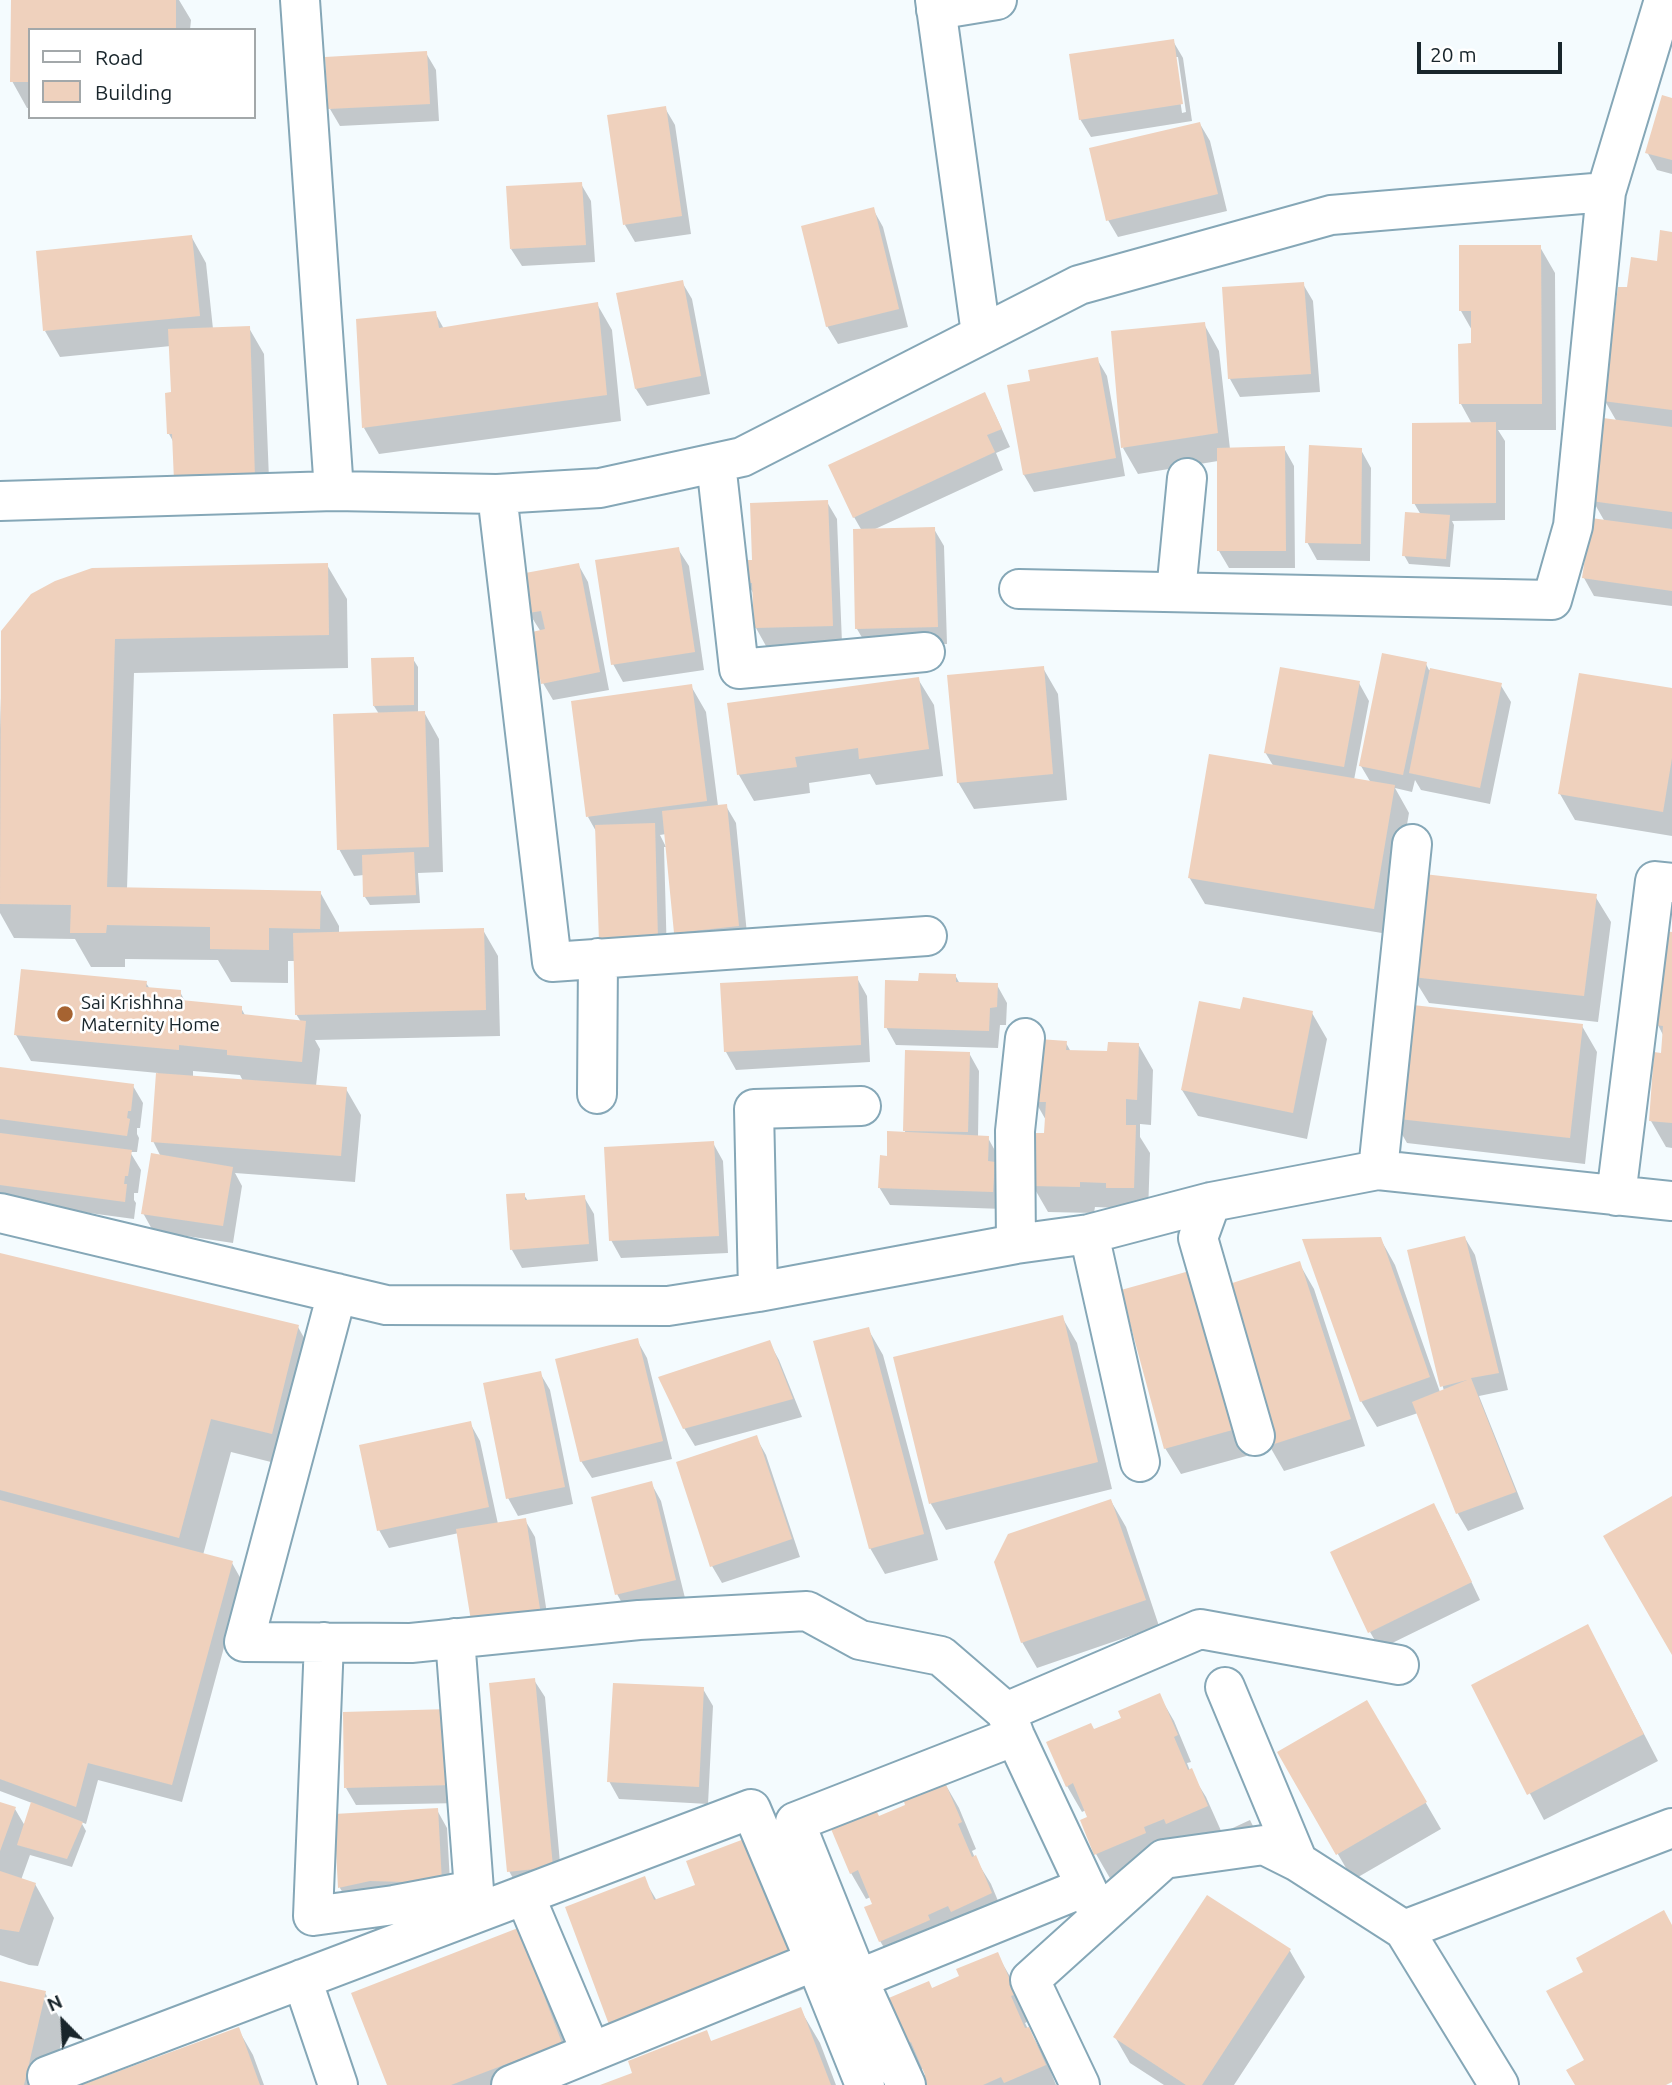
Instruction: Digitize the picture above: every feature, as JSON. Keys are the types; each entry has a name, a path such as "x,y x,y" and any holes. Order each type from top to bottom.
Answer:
{"street":[{"path":"300,0 334,491"},
{"path":"981,334 936,5 997,0"},
{"path":"1019,589 1552,600 1573,526 1606,192 1664,0"},
{"path":"0,501 334,491 497,494 600,488 742,457 1079,285 1331,215 1606,192"},
{"path":"716,463 739,669 925,652"},
{"path":"1177,592 1187,478"},
{"path":"497,494 552,961 927,936"},
{"path":"1378,1170 1412,844"},
{"path":"1616,1196 1655,881 1672,883"},
{"path":"597,1094 598,958"},
{"path":"1016,1244 1015,1131 1025,1038"},
{"path":"758,1292 754,1109 861,1105"},
{"path":"0,1213 386,1305 668,1306 1016,1244 1090,1234 1211,1202 1378,1170 1672,1201"},
{"path":"1211,1202 1198,1238 1255,1436"},
{"path":"1090,1234 1140,1462"},
{"path":"337,1293 244,1642 411,1643 639,1620 807,1611 860,1640 941,1656 1011,1724 1100,1915 1164,1859 1264,1845 1298,1862 1404,1930 1499,2085"},
{"path":"906,2085 858,1979 795,1822 1011,1724 1200,1629 1399,1665"},
{"path":"324,1642 313,1916 474,1890 455,1638"},
{"path":"1225,1687 1298,1862"},
{"path":"50,2085 47,2076 751,1809 865,2085"},
{"path":"1404,1930 1672,1828"},
{"path":"1080,2085 1030,1980 1164,1859"},
{"path":"858,1979 1085,1887"},
{"path":"525,1896 591,2052"},
{"path":"511,2085 816,1961"},
{"path":"302,1979 338,2085"}],"building":[{"path":"11,0 176,0 176,28 28,28 28,82 10,82"},
{"path":"1174,39 1183,104 1079,120 1069,54"},
{"path":"427,51 430,104 328,109 325,57"},
{"path":"1662,95 1672,98 1672,160 1645,153"},
{"path":"666,106 682,216 623,225 607,115"},
{"path":"1200,122 1218,194 1106,221 1089,148"},
{"path":"582,182 586,245 510,249 506,186"},
{"path":"874,207 899,309 826,327 801,226"},
{"path":"1660,230 1672,232 1672,410 1603,401 1618,287 1627,287 1631,257 1657,261"},
{"path":"192,235 200,316 43,331 36,251"},
{"path":"1459,245 1541,245 1542,404 1459,404 1458,344 1471,343 1471,311 1459,311"},
{"path":"683,280 701,376 635,389 616,293"},
{"path":"1304,282 1311,374 1228,379 1222,287"},
{"path":"598,302 607,395 362,428 356,319 436,311 439,328"},
{"path":"1205,322 1218,433 1121,448 1111,331"},
{"path":"250,326 255,478 174,481 172,434 167,434 165,393 171,392 168,329"},
{"path":"1098,357 1116,458 1023,475 1007,385 1030,381 1028,370"},
{"path":"985,392 1002,429 987,435 995,452 853,518 828,465"},
{"path":"1603,418 1672,427 1672,512 1591,501"},
{"path":"1496,422 1496,503 1412,504 1412,423"},
{"path":"1309,445 1362,448 1361,544 1305,543"},
{"path":"1285,446 1286,551 1217,551 1217,448"},
{"path":"828,500 833,626 754,628 752,583 745,583 745,560 752,560 750,503"},
{"path":"1405,512 1450,515 1446,559 1402,556"},
{"path":"1591,518 1672,529 1672,591 1582,578"},
{"path":"935,527 938,627 855,629 853,529"},
{"path":"679,547 695,652 611,665 595,560"},
{"path":"328,563 329,635 115,639 107,887 321,891 320,929 269,928 269,950 210,949 210,927 107,925 106,933 70,933 71,905 0,904 1,631 31,594 55,581 92,568"},
{"path":"579,563 600,672 541,684 532,632 545,629 541,611 528,613 520,574"},
{"path":"1382,653 1427,662 1403,775 1359,766"},
{"path":"414,657 414,705 373,706 371,658"},
{"path":"1044,666 1053,774 957,783 947,675"},
{"path":"1280,667 1360,681 1344,767 1264,753"},
{"path":"1430,668 1502,683 1480,788 1409,773"},
{"path":"1579,673 1672,688 1672,758 1663,812 1558,794"},
{"path":"919,677 929,749 859,759 858,748 795,757 797,767 737,775 727,703"},
{"path":"692,684 707,801 586,817 571,701"},
{"path":"425,711 429,847 337,850 333,714"},
{"path":"1209,754 1395,785 1374,909 1188,878"},
{"path":"727,804 739,926 674,933 662,811"},
{"path":"655,823 658,940 599,942 595,825"},
{"path":"414,852 416,895 363,897 362,855"},
{"path":"1424,874 1597,894 1584,996 1412,977"},
{"path":"484,928 486,1010 295,1015 293,933"},
{"path":"1662,931 1672,932 1672,1123 1649,1121 1654,1052 1661,1053 1663,1026 1656,1025"},
{"path":"21,969 147,981 146,987 181,990 181,1000 242,1006 242,1014 306,1021 302,1062 227,1055 227,1050 179,1045 179,1050 14,1035"},
{"path":"919,973 956,974 956,982 998,983 997,1007 990,1008 989,1031 884,1028 885,980 918,981"},
{"path":"858,976 861,1045 724,1052 720,983"},
{"path":"1243,997 1313,1011 1293,1113 1181,1090 1199,1001 1240,1009"},
{"path":"1404,1004 1583,1024 1570,1138 1390,1118"},
{"path":"1025,1038 1067,1041 1066,1050 1107,1051 1108,1042 1139,1043 1137,1100 1126,1099 1126,1125 1136,1125 1134,1188 1106,1188 1106,1183 1080,1182 1080,1187 1031,1186 1032,1133 1044,1133 1046,1102 1033,1102"},
{"path":"905,1050 970,1052 968,1132 903,1131"},
{"path":"0,1067 134,1084 131,1111 128,1111 127,1118 130,1119 127,1136 0,1119"},
{"path":"156,1073 347,1087 341,1156 151,1142"},
{"path":"887,1131 989,1136 988,1161 995,1162 993,1192 878,1188 880,1155 887,1156"},
{"path":"0,1133 132,1150 128,1176 125,1176 125,1202 0,1185"},
{"path":"714,1141 719,1236 609,1241 604,1147"},
{"path":"151,1153 233,1167 223,1226 141,1214"},
{"path":"525,1193 525,1200 585,1195 589,1244 510,1250 506,1194"},
{"path":"1465,1236 1499,1373 1471,1378 1516,1492 1456,1514 1412,1402 1467,1380 1440,1387 1407,1250"},
{"path":"1381,1237 1430,1377 1360,1402 1302,1239"},
{"path":"0,1253 299,1325 272,1434 211,1419 179,1538 0,1490"},
{"path":"1300,1261 1351,1419 1268,1446 1217,1288"},
{"path":"1193,1270 1236,1429 1164,1449 1121,1290"},
{"path":"1063,1315 1098,1462 929,1504 893,1357"},
{"path":"869,1327 924,1534 869,1549 813,1341"},
{"path":"638,1338 663,1441 580,1462 555,1359"},
{"path":"770,1340 793,1399 683,1429 658,1377"},
{"path":"541,1371 565,1487 506,1499 483,1383"},
{"path":"471,1421 489,1507 377,1531 359,1445"},
{"path":"757,1435 792,1539 710,1567 676,1462"},
{"path":"652,1481 676,1580 615,1595 591,1497"},
{"path":"1672,1496 1672,1655 1603,1536"},
{"path":"1111,1499 1146,1600 1021,1643 994,1562 1008,1534"},
{"path":"0,1500 233,1561 172,1785 88,1763 76,1807 0,1779"},
{"path":"1434,1503 1472,1582 1368,1633 1330,1552"},
{"path":"526,1518 542,1622 473,1633 456,1529"},
{"path":"1588,1624 1644,1734 1527,1795 1471,1685"},
{"path":"535,1678 553,1867 507,1872 489,1683"},
{"path":"613,1683 704,1687 699,1787 607,1782"},
{"path":"1160,1693 1178,1735 1174,1737 1188,1770 1192,1768 1208,1806 1166,1824 1164,1819 1144,1827 1146,1833 1094,1855 1080,1820 1087,1817 1073,1783 1066,1787 1046,1742 1091,1723 1094,1729 1121,1718 1118,1711"},
{"path":"1367,1700 1427,1802 1336,1855 1277,1752"},
{"path":"450,1709 452,1785 344,1788 343,1712"},
{"path":"944,1780 962,1822 958,1824 972,1857 976,1855 992,1893 951,1912 948,1906 928,1915 930,1920 879,1942 864,1907 872,1904 858,1870 850,1874 831,1829 876,1810 879,1816 905,1805 903,1798"},
{"path":"0,1802 16,1807 0,1851"},
{"path":"31,1802 83,1822 67,1859 17,1845"},
{"path":"438,1808 442,1883 370,1881 338,1888 334,1814"},
{"path":"752,1836 799,1959 611,2030 565,1907 645,1876 654,1900 695,1885 686,1861"},
{"path":"0,1871 36,1883 19,1932 0,1929"},
{"path":"1207,1895 1291,1949 1202,2085 1186,2085 1113,2037"},
{"path":"1664,1910 1672,1925 1672,2082 1666,2085 1575,2085 1566,2070 1584,2060 1546,1991 1583,1972 1576,1958"},
{"path":"518,1928 562,2043 451,2085 387,2085 351,1993"},
{"path":"998,1952 1016,1994 1011,1996 1046,2065 1004,2083 1001,2077 983,2085 920,2085 917,2078 925,2075 911,2042 903,2045 884,2000 929,1981 932,1988 959,1976 956,1969"},
{"path":"0,1981 46,1991 24,2085 0,2085"},
{"path":"801,2007 831,2085 600,2085 632,2073 628,2061 707,2030 711,2041"},
{"path":"239,2027 260,2085 81,2085"}],"place":[{"name":"Sai Krishhna Maternity Home","path":"65,1014"}]}
